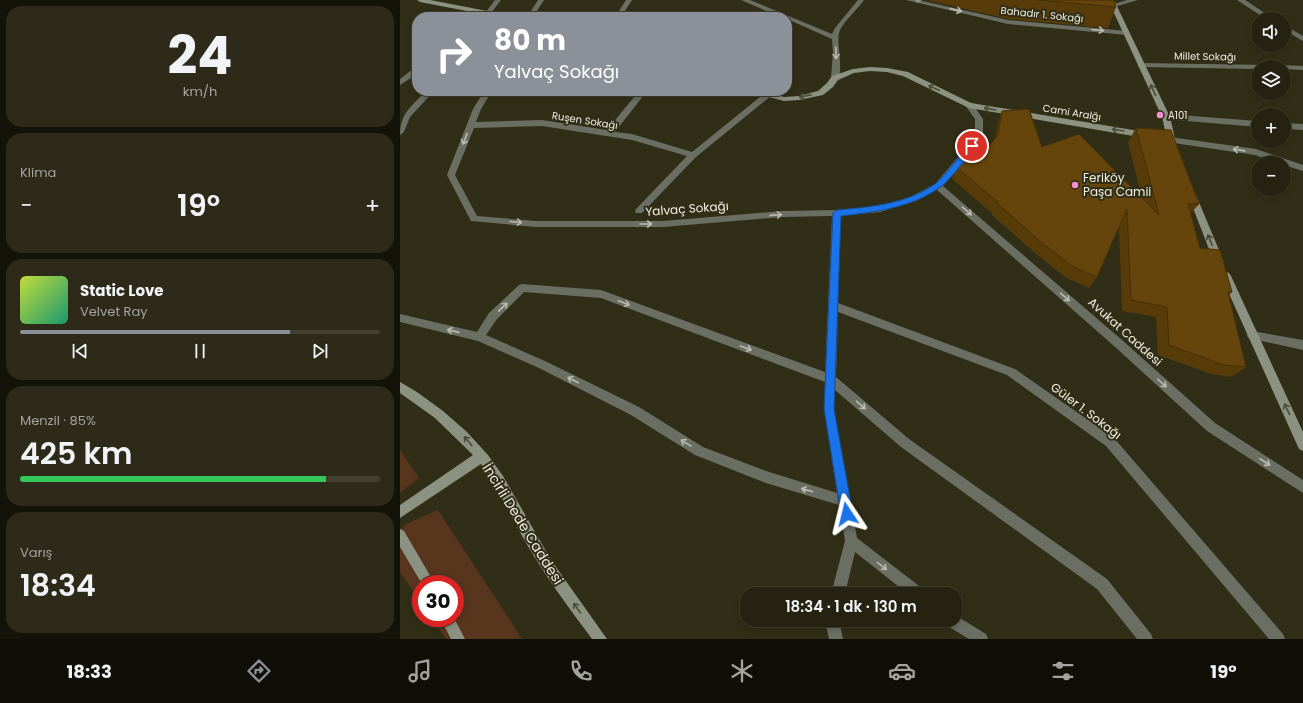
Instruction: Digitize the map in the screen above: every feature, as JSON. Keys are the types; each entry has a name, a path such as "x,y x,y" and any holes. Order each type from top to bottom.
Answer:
{"main road":[{"path":"420,0 474,12"},
{"path":"1112,3 1128,33 1141,65 1166,117 1163,138 1176,154"},
{"path":"772,96 784,99 820,93 830,85 835,78 853,71 870,69 887,70 905,74 970,105"},
{"name":"Cami Aralğı","path":"970,105 1163,138"},
{"path":"1188,184 1210,243 1303,445"},
{"name":"İncirli Dede Caddesi","path":"400,387 418,398 462,433 494,473 531,540 600,639"},
{"path":"400,512 481,457"},
{"path":"400,535 424,575"},
{"path":"452,627 458,639"}],"street":[{"path":"489,12 498,0"},
{"path":"533,12 541,0"},
{"path":"621,12 629,0"},
{"path":"744,0 774,12"},
{"path":"835,78 837,53 835,38 837,29 861,0"},
{"name":"Bahadır 1. Sokağı","path":"909,0 1008,22 1128,33"},
{"path":"1112,3 1136,0"},
{"path":"1240,0 1260,12"},
{"path":"792,20 835,38"},
{"path":"1291,31 1303,39"},
{"name":"Millet Sokağı","path":"1141,65 1251,67"},
{"path":"1291,67 1303,68"},
{"path":"400,83 412,74"},
{"path":"400,132 403,115 424,96"},
{"name":"Yalvaç Sokağı","path":"485,96 477,109 451,175 474,219 536,224 662,224 782,214 837,213 880,208 913,199 938,186 972,146 979,134 979,119 970,105"},
{"path":"609,134 639,96"},
{"path":"638,211 693,155 767,96"},
{"path":"1166,117 1251,123"},
{"name":"Ruşen Sokağı","path":"471,125 542,123 632,137 693,155"},
{"path":"1291,126 1303,127"},
{"path":"1163,138 1256,152 1303,168"},
{"name":"Avukat Caddesi","path":"938,186 1118,343 1210,427 1303,487"},
{"path":"837,213 829,409 852,541 840,587"},
{"path":"479,337 493,316 522,288 601,294 830,379 905,443 1102,584 1146,639"},
{"name":"Güler 1. Sokağı","path":"834,306 1011,372 1110,442 1278,639"},
{"path":"400,318 479,337 543,365 634,411 699,450 766,477 845,501"},
{"path":"1252,334 1303,346"},
{"path":"852,541 909,587"},
{"path":"833,627 836,639"},
{"path":"962,627 981,639"}],"shaded area":[{"path":"400,450 419,478 400,493"},
{"path":"438,510 522,639 446,639 438,627 464,627 464,575 412,575 412,589 400,572 400,531 404,525"}],"building":[{"path":"1038,0 1114,0 1116,7"},
{"path":"1029,109 1042,147 1079,134 1159,215 1136,128 1171,130 1199,204 1188,204 1200,248 1220,250 1232,292 1228,292 1246,367 1224,365 1169,345 1167,307 1131,300 1127,209 1097,277 1072,266 1041,242 997,203 998,202 955,166 989,146 998,135 1002,111"}],"place":[{"name":"A101","path":"1160,115"},
{"name":"Feriköy Paşa Camii","path":"1075,185"}],"route":[{"path":"847,514 829,409 837,213 880,208 913,199 938,186 972,146"}]}
